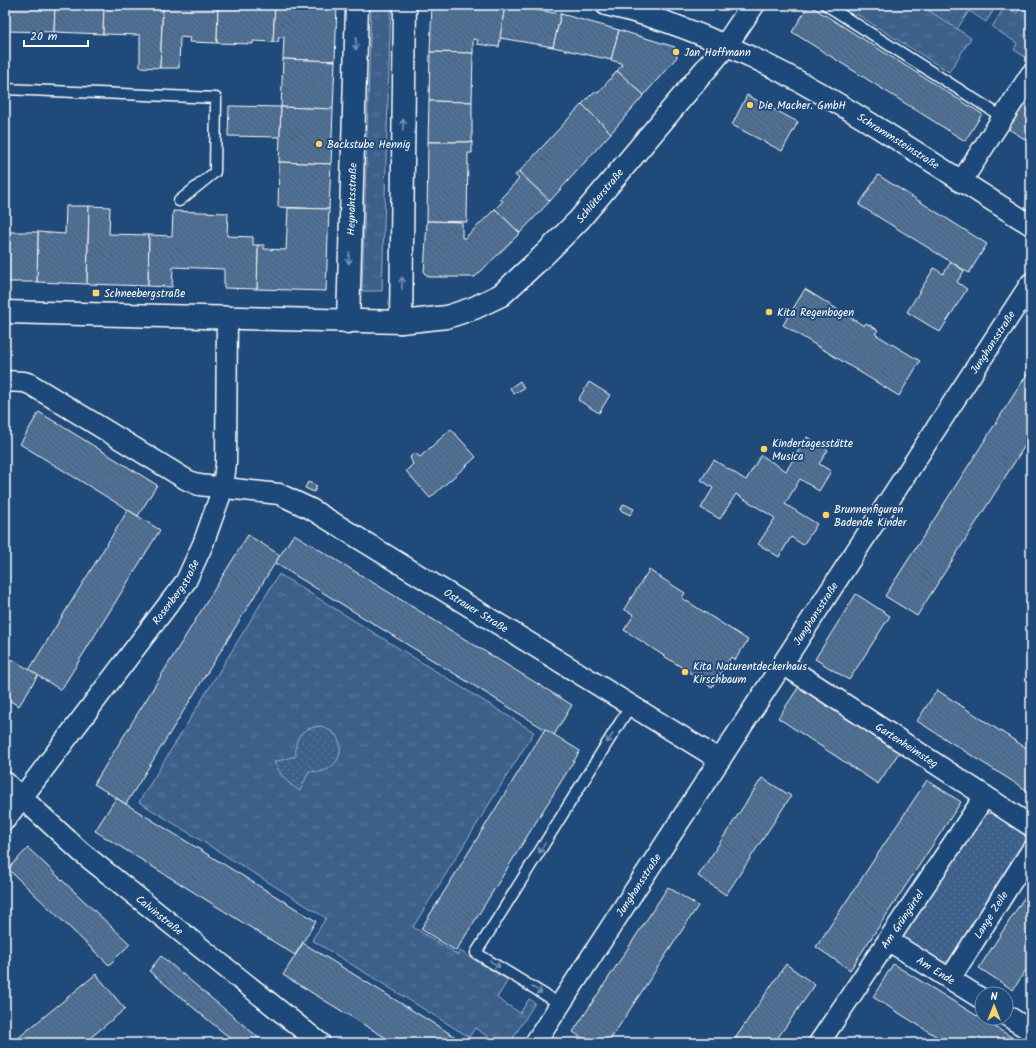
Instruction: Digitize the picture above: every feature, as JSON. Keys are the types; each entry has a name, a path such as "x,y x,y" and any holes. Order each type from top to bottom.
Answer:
{"street":[{"name":"Heynahtsstraße","path":"348,322 357,5"},
{"path":"5,312 348,322 401,322 404,5"},
{"name":"Schrammsteinstraße","path":"606,5 654,18 726,46 769,66 832,100 1031,225"},
{"name":"Schlüterstraße","path":"401,322 447,317 474,308 501,295 579,220 726,46 754,5"},
{"path":"961,182 1004,118 1031,74"},
{"name":"Junghansstraße","path":"535,1043 1031,283"},
{"name":"Rosenbergstraße","path":"5,820 186,581 203,544 223,488 226,463 227,318"},
{"path":"5,381 24,382 30,384 186,480 199,485 223,488"},
{"name":"Ostrauer Straße","path":"223,488 279,494 310,509 631,704 720,760"},
{"name":"Gartenheimsteg","path":"783,664 1031,826"},
{"name":"Calvinstraße","path":"5,782 81,852 320,1043"},
{"name":"Am Grüngürtel","path":"819,1043 889,941 985,796"},
{"name":"Lange Zeile","path":"950,979 1031,851"},
{"name":"Am Ende","path":"889,941 974,994"},
{"path":"1014,1020 1031,1031"}],"lane":[{"path":"826,5 1004,118"},
{"path":"5,89 216,98 215,172 179,201"},
{"path":"560,1004 476,953 631,704"}],"green space":[{"path":"371,5 391,5 382,291 362,291"},
{"path":"842,5 925,5 924,7 971,38 949,72"},
{"path":"925,5 990,5 995,8 986,22 969,11 957,29 923,7"},
{"path":"1022,5 1031,5 1030,60 1014,50 1017,43 992,27 1005,6 1017,13"},
{"path":"279,574 534,732 413,927 458,955 460,951 508,980 497,998 520,1013 529,999 535,1003 510,1043 498,1043 475,1028 469,1037 312,940 326,918 139,802"},
{"path":"322,726 334,733 338,740 340,752 338,758 331,767 325,770 319,772 309,771 300,791 285,779 274,762 296,756 296,743 301,734 309,729"},
{"path":"994,813 1025,835 1026,845 951,960 938,962 924,957 918,953 904,938 906,929 984,814"}],"building":[{"path":"6,5 55,5 54,32 5,31"},
{"path":"55,5 104,5 103,34 54,32"},
{"path":"104,5 163,5 160,68 140,67 140,35 103,34"},
{"path":"163,5 218,5 217,43 189,42 190,38 180,37 179,68 160,68"},
{"path":"218,5 275,5 273,42 253,41 253,44 217,43"},
{"path":"275,5 337,5 335,61 283,59 284,37 279,37 278,42 273,42"},
{"path":"432,5 505,5 499,47 477,44 478,40 473,39 473,53 430,52"},
{"path":"505,5 561,14 553,47 500,38"},
{"path":"809,5 982,114 965,141 792,32"},
{"path":"561,14 619,30 611,60 553,47"},
{"path":"619,30 675,47 677,57 644,95 617,71 622,65 621,63 611,60"},
{"path":"430,52 473,53 472,102 429,101"},
{"path":"283,59 335,61 333,109 281,107"},
{"path":"617,71 644,95 611,133 582,104 595,91 598,93"},
{"path":"1031,90 1031,143 1007,128"},
{"path":"747,95 798,122 782,151 732,125"},
{"path":"429,101 472,102 472,142 428,142"},
{"path":"582,104 611,133 550,201 519,172"},
{"path":"229,106 281,107 280,137 228,136"},
{"path":"281,107 333,109 331,164 279,162"},
{"path":"428,142 472,142 472,153 468,153 467,222 427,221"},
{"path":"279,162 331,164 329,209 278,207"},
{"path":"519,172 550,201 520,233 495,209 503,201 500,199 519,179 515,175"},
{"path":"878,175 987,244 969,273 859,205"},
{"path":"66,206 89,206 87,284 37,282 38,232 65,234"},
{"path":"89,206 110,207 109,234 149,235 148,286 87,284"},
{"path":"288,208 329,209 326,291 257,289 258,245 264,245 264,249 286,250"},
{"path":"495,209 520,233 475,277 429,277 424,273 427,221 462,222 462,238 465,238"},
{"path":"173,211 228,213 227,236 253,237 253,245 258,245 257,289 224,288 224,269 173,267 172,287 148,286 149,235 172,236"},
{"path":"5,232 38,232 37,282 5,282"},
{"path":"951,262 964,271 957,282 967,289 940,332 907,312 934,268 943,274"},
{"path":"805,289 864,326 866,323 878,330 875,334 920,361 899,396 783,325"},
{"path":"1031,368 1031,436 917,616 885,596"},
{"path":"520,381 524,388 514,394 510,388"},
{"path":"589,382 610,395 599,413 578,400"},
{"path":"5,402 8,402 7,439 5,439"},
{"path":"39,412 157,485 138,516 20,444"},
{"path":"451,429 476,457 430,498 406,471 413,464 410,457 415,453 420,457"},
{"path":"807,437 828,450 819,464 831,471 819,491 800,479 785,504 817,524 803,545 791,537 779,557 758,544 775,518 736,494 720,519 701,508 713,488 701,480 714,460 746,480 761,455 786,471"},
{"path":"308,482 317,486 314,492 305,488"},
{"path":"624,504 634,509 630,515 620,510"},
{"path":"128,510 160,530 61,690 29,670"},
{"path":"294,534 572,705 554,735 275,563"},
{"path":"248,535 280,555 126,804 94,784"},
{"path":"649,570 685,593 682,598 748,640 735,660 731,657 712,687 624,630 634,615 624,609"},
{"path":"856,594 890,616 849,680 815,659"},
{"path":"5,655 38,675 19,706 5,698"},
{"path":"800,685 900,751 878,784 778,718"},
{"path":"937,690 1031,751 1031,793 917,721"},
{"path":"545,729 580,751 456,951 421,929"},
{"path":"762,778 791,796 726,895 698,876"},
{"path":"927,780 961,802 850,970 816,947"},
{"path":"116,798 316,921 295,955 95,831"},
{"path":"28,848 130,944 109,965 8,869"},
{"path":"668,887 698,906 608,1043 590,1043 573,1032"},
{"path":"1031,887 1031,962 1014,988 1014,986 1007,986 979,968"},
{"path":"303,943 462,1041 461,1043 394,1043 283,975"},
{"path":"161,956 265,1043 236,1043 149,971"},
{"path":"786,964 815,985 774,1043 732,1043"},
{"path":"893,964 974,1014 974,1026 993,1026 1021,1043 947,1043 873,997"},
{"path":"96,974 125,1009 84,1043 12,1043"}],"place":[{"name":"Jan Hoffmann","path":"676,52"},
{"name":"Die Macher. GmbH","path":"750,105"},
{"name":"Backstube Hennig","path":"319,144"},
{"name":"Schneebergstraße","path":"96,293"},
{"name":"Kita Regenbogen","path":"769,312"},
{"name":"Kindertagesstätte Musica","path":"764,449"},
{"name":"Brunnenfiguren Badende Kinder","path":"826,515"},
{"name":"Kita Naturentdeckerhaus Kirschbaum","path":"685,672"}]}
